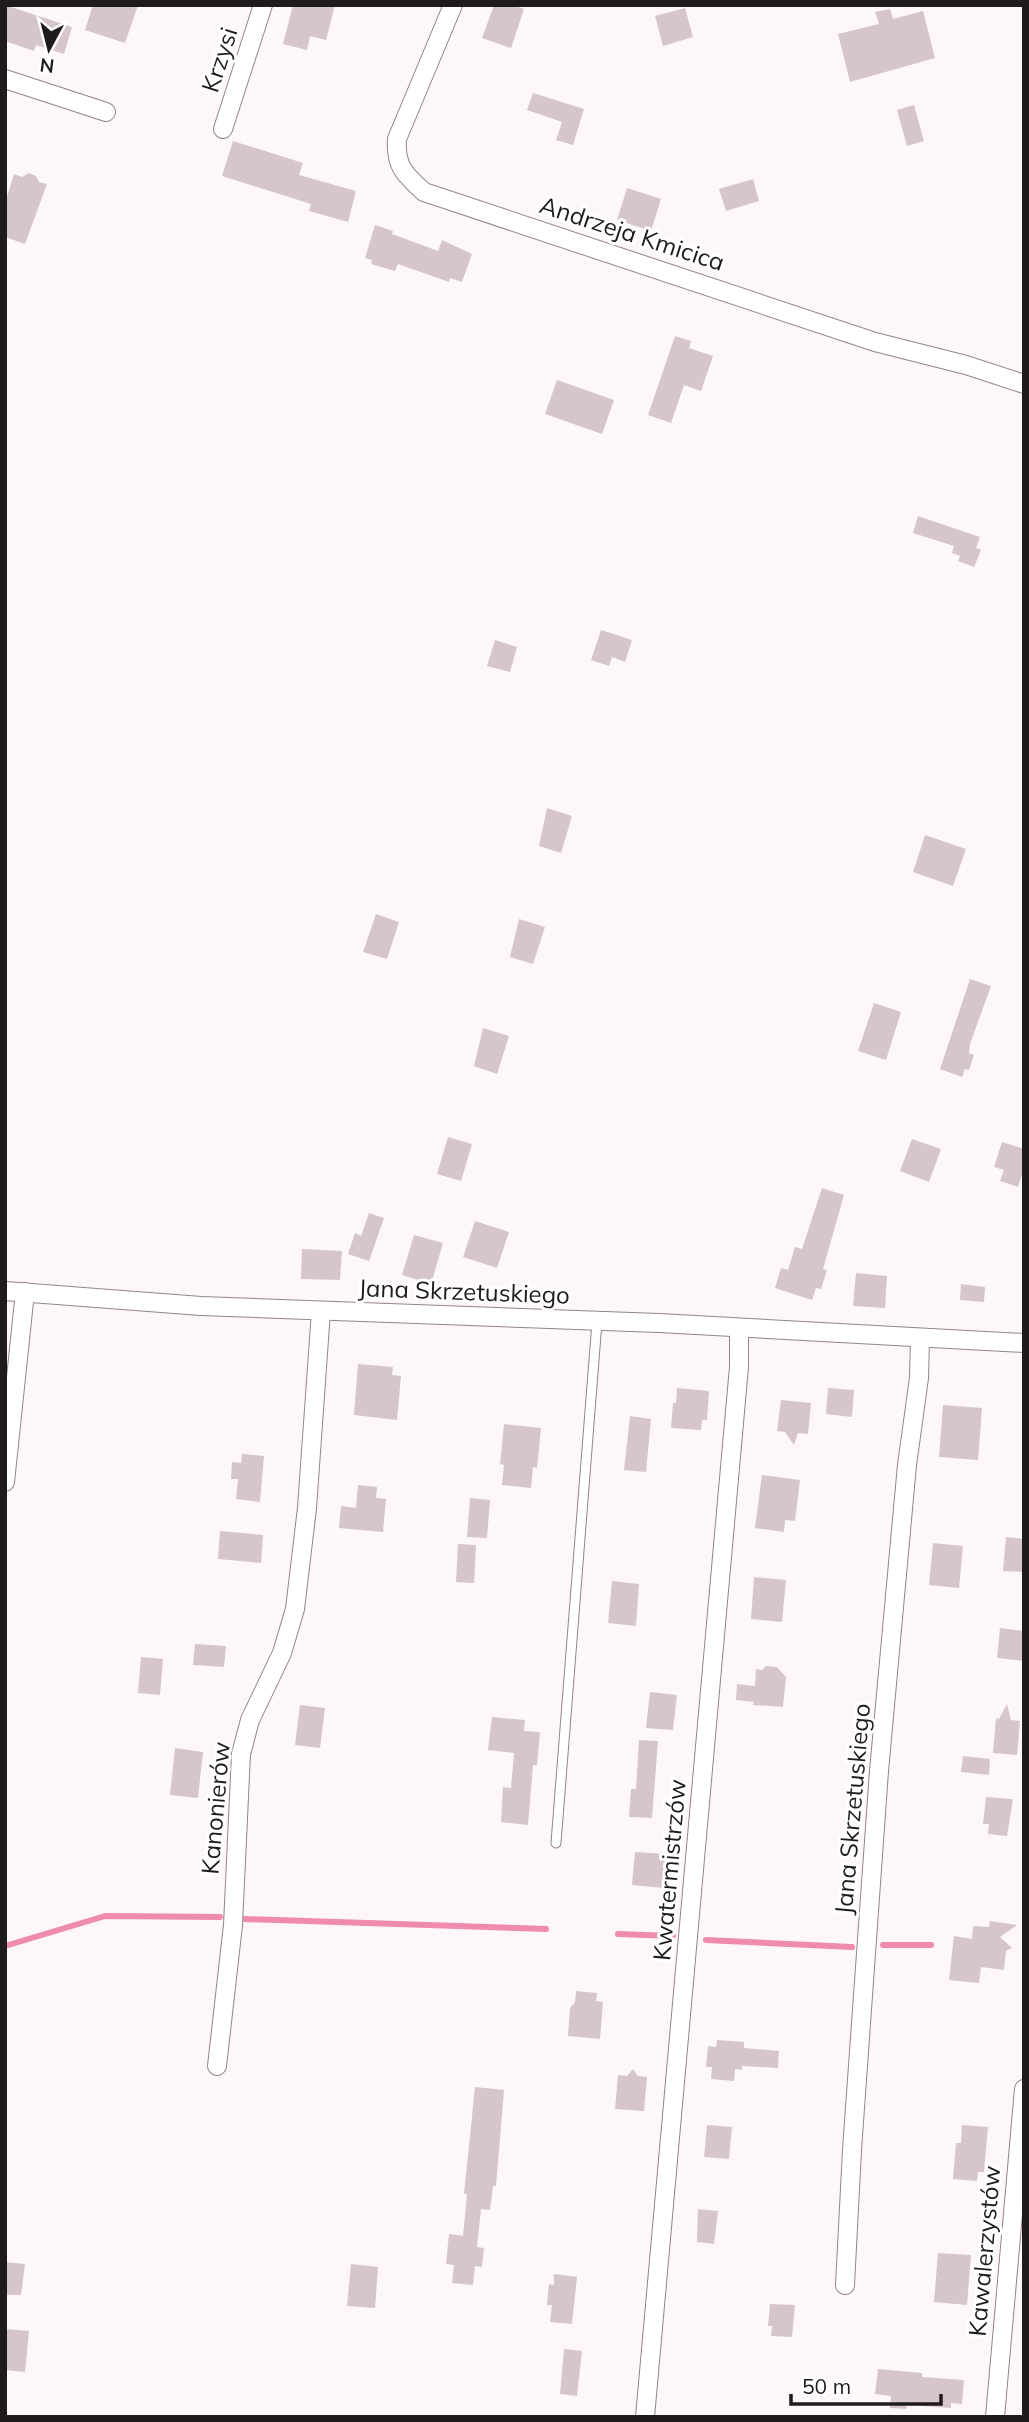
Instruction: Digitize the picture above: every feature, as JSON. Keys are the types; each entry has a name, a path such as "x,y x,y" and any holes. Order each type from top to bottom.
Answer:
{"street":[{"name":"Krzysi","path":"223,129 263,5"},
{"name":"Andrzeja Kmicica","path":"453,5 397,139 396,155 405,176 424,192 876,342 955,362 1024,384"},
{"path":"5,80 106,112"},
{"name":"Jana Skrzetuskiego","path":"5,1291 201,1306 739,1328 1024,1343"},
{"path":"5,1482 24,1292"},
{"name":"Kanonierów","path":"217,2067 233,1926 241,1754 250,1720 282,1653 295,1609 307,1508 321,1311"},
{"name":"Kwatermistrzów","path":"645,2417 737,1380 739,1328"},
{"name":"Jana Skrzetuskiego","path":"845,2285 879,1771 907,1465 919,1378 920,1339"},
{"name":"Kawalerzystów","path":"995,2417 1024,2089"}],"lane":[{"path":"556,1843 597,1322"}],"building":[{"path":"5,5 72,27 64,54 36,45 34,51 5,41"},
{"path":"93,5 138,5 125,43 85,30"},
{"path":"293,5 335,5 326,40 310,36 307,50 283,44"},
{"path":"494,5 512,5 524,9 511,48 482,38"},
{"path":"685,8 693,37 663,46 655,16"},
{"path":"890,9 893,19 923,11 935,58 850,82 838,34 879,24 875,12"},
{"path":"533,93 584,109 573,145 556,140 562,122 527,110"},
{"path":"914,105 924,141 907,146 897,110"},
{"path":"233,141 303,163 299,175 356,191 348,222 309,211 311,204 222,176"},
{"path":"29,173 36,176 39,182 47,184 25,244 5,237 5,203 14,174 22,177"},
{"path":"753,179 759,201 726,211 719,189"},
{"path":"627,188 661,199 651,231 617,220"},
{"path":"375,225 438,251 442,240 472,254 462,282 450,278 449,282 398,264 395,271 371,264 372,260 365,258"},
{"path":"675,336 691,341 689,348 713,356 701,391 684,385 671,423 648,415"},
{"path":"557,380 614,400 602,434 545,414"},
{"path":"918,516 980,537 976,548 981,550 974,567 958,561 960,556 952,553 954,546 913,533"},
{"path":"601,630 632,640 625,662 612,657 609,666 591,660"},
{"path":"495,640 517,647 510,672 487,666"},
{"path":"547,808 572,816 561,853 539,846"},
{"path":"925,835 966,849 953,886 913,872"},
{"path":"376,914 399,922 387,959 363,952"},
{"path":"519,919 545,927 533,964 510,957"},
{"path":"970,979 991,986 970,1044 969,1053 974,1055 969,1070 965,1069 962,1077 940,1069"},
{"path":"874,1003 901,1012 886,1060 858,1051"},
{"path":"483,1028 509,1036 497,1074 474,1066"},
{"path":"448,1137 472,1144 461,1181 437,1174"},
{"path":"912,1139 941,1149 929,1182 900,1171"},
{"path":"1002,1142 1024,1149 1024,1168 1018,1187 1000,1181 1004,1170 994,1167"},
{"path":"822,1188 844,1195 823,1269 827,1270 821,1289 816,1288 812,1300 775,1288 781,1268 788,1270 795,1247 802,1249"},
{"path":"369,1213 384,1218 369,1261 348,1254 355,1233 361,1236"},
{"path":"475,1221 509,1232 497,1268 463,1257"},
{"path":"414,1235 443,1243 431,1284 402,1275"},
{"path":"302,1249 342,1251 340,1280 301,1279"},
{"path":"856,1273 887,1276 885,1308 853,1306"},
{"path":"961,1284 985,1287 984,1302 960,1300"},
{"path":"358,1364 393,1367 392,1375 401,1376 397,1420 354,1415"},
{"path":"677,1388 709,1391 707,1420 702,1420 701,1430 671,1428"},
{"path":"828,1388 854,1390 852,1417 826,1414"},
{"path":"781,1400 811,1403 808,1434 798,1433 794,1445 785,1432 777,1431"},
{"path":"943,1405 982,1408 978,1460 939,1457"},
{"path":"630,1416 651,1419 646,1472 624,1470"},
{"path":"504,1424 541,1428 537,1468 533,1467 531,1488 502,1485 504,1465 500,1464"},
{"path":"242,1454 264,1456 260,1502 236,1499 238,1479 231,1479 232,1462 241,1463"},
{"path":"762,1475 800,1480 795,1521 785,1520 784,1532 755,1528"},
{"path":"358,1485 377,1487 376,1498 386,1499 383,1532 339,1528 341,1506 356,1508"},
{"path":"470,1498 490,1500 487,1538 467,1537"},
{"path":"220,1531 263,1535 261,1563 218,1559"},
{"path":"1006,1537 1024,1539 1024,1572 1003,1571"},
{"path":"933,1543 963,1546 959,1588 929,1585"},
{"path":"458,1544 476,1545 474,1583 456,1582"},
{"path":"754,1577 786,1580 782,1622 751,1619"},
{"path":"612,1581 639,1584 636,1626 608,1623"},
{"path":"1000,1628 1024,1631 1024,1661 997,1658"},
{"path":"195,1644 226,1646 224,1667 193,1665"},
{"path":"141,1657 163,1659 160,1695 138,1693"},
{"path":"766,1666 777,1667 786,1677 783,1707 753,1705 754,1702 736,1700 737,1684 755,1686 756,1669 762,1670"},
{"path":"650,1692 677,1695 673,1730 646,1728"},
{"path":"1007,1704 1011,1720 1020,1721 1017,1755 993,1753 996,1718 999,1719"},
{"path":"300,1705 325,1708 320,1748 295,1745"},
{"path":"492,1717 525,1720 524,1731 540,1732 537,1765 533,1765 528,1825 501,1822 503,1787 511,1788 514,1753 488,1750"},
{"path":"639,1740 658,1741 652,1818 629,1817 631,1789 636,1789"},
{"path":"175,1748 203,1752 198,1798 170,1795"},
{"path":"963,1756 990,1759 989,1775 961,1772"},
{"path":"986,1797 1013,1799 1007,1836 988,1834 989,1824 983,1824"},
{"path":"635,1852 666,1854 663,1888 632,1885"},
{"path":"990,1921 1017,1925 1000,1937 1012,1948 1006,1951 1004,1970 981,1967 979,1983 949,1980 954,1936 972,1939 973,1926 989,1927"},
{"path":"576,1991 597,1993 596,2001 603,2002 600,2039 568,2036 570,2008 575,2002"},
{"path":"717,2040 744,2042 744,2048 779,2051 778,2068 742,2066 742,2070 735,2069 734,2081 711,2079 712,2067 706,2067 708,2046 716,2047"},
{"path":"633,2069 638,2076 647,2077 644,2111 615,2109 618,2075 627,2076"},
{"path":"475,2087 504,2090 496,2186 493,2186 490,2210 481,2209 477,2247 484,2248 482,2267 475,2266 473,2285 452,2283 454,2265 446,2264 449,2234 463,2236 467,2194 464,2194"},
{"path":"707,2125 732,2127 729,2159 704,2157"},
{"path":"962,2125 988,2127 984,2172 978,2172 977,2181 953,2179 956,2143 961,2143"},
{"path":"698,2209 718,2211 714,2244 697,2242"},
{"path":"938,2253 971,2255 967,2305 934,2302"},
{"path":"5,2262 25,2264 21,2295 5,2295"},
{"path":"351,2264 378,2267 375,2308 347,2306"},
{"path":"554,2274 577,2277 572,2324 550,2322 552,2305 547,2305 549,2284 554,2285"},
{"path":"770,2304 795,2305 792,2337 771,2336 772,2326 768,2326"},
{"path":"5,2329 29,2331 25,2372 5,2370"},
{"path":"564,2349 582,2351 577,2396 560,2394"},
{"path":"878,2369 922,2373 922,2377 964,2380 962,2404 951,2403 951,2408 907,2405 906,2409 890,2408 891,2396 875,2394"}],"waterway":[{"path":"5,1946 105,1916 220,1917"},
{"path":"244,1919 546,1929"},
{"path":"618,1934 673,1936"},
{"path":"706,1940 852,1947"},
{"path":"883,1945 931,1945"}]}
